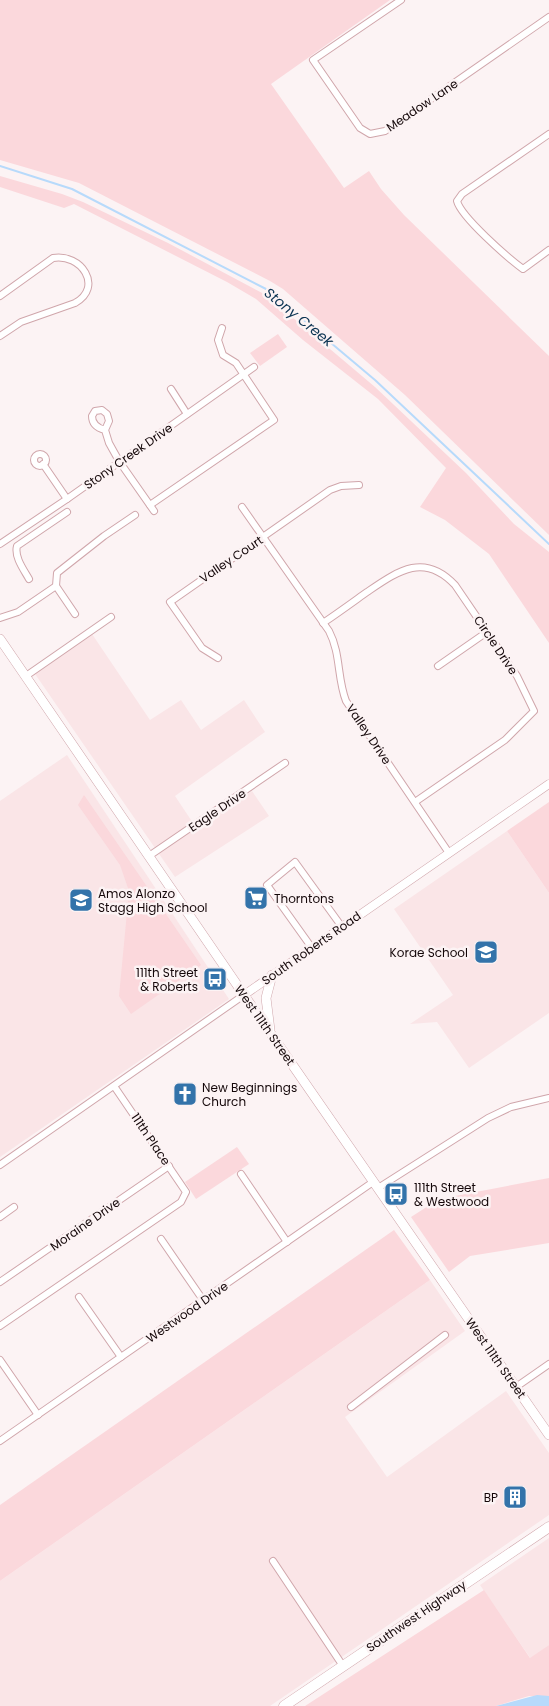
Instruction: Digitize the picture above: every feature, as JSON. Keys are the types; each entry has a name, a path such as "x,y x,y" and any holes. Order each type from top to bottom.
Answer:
{"main road":[{"name":"West 111th Street","path":"0,639 549,1435"},
{"path":"270,1033 266,998 272,976"},
{"name":"Southwest Highway","path":"284,1706 549,1527"}],"street":[{"name":"Meadow Lane","path":"401,0 313,60 360,128 370,134 385,131 549,17"},
{"path":"549,134 459,197 457,201 458,208 523,269 549,250"},
{"path":"0,296 53,258 61,257 72,260 82,268 88,278 88,289 83,299 21,322 0,336"},
{"path":"105,430 109,443 152,508 274,420 236,362 223,355 218,340 222,328"},
{"name":"Stony Creek Drive","path":"0,543 67,499 254,367"},
{"path":"171,389 187,414"},
{"path":"43,464 67,499"},
{"name":"Valley Court","path":"218,658 202,648 170,602 330,490 341,486 359,485"},
{"name":"Valley Drive","path":"242,507 332,637 337,650 341,685 346,701 449,853"},
{"path":"29,579 19,561 16,548 19,544 67,512"},
{"path":"75,614 56,586 57,572 135,515"},
{"path":"35,520 41,530"},
{"name":"Circle Drive","path":"323,623 398,572 414,567 437,571 451,581 517,676 534,710 505,740 415,802"},
{"path":"0,618 18,612 56,586"},
{"path":"26,676 111,617"},
{"path":"438,666 486,632"},
{"name":"Eagle Drive","path":"149,856 285,763"},
{"name":"South Roberts Road","path":"0,1165 549,784"},
{"path":"312,948 267,885 295,862 342,927"},
{"name":"111th Place","path":"0,1326 181,1202 186,1192 114,1086"},
{"name":"Westwood Drive","path":"0,1441 287,1242 376,1185 488,1118 511,1107 549,1098"},
{"name":"Moraine Drive","path":"0,1282 169,1166"},
{"path":"241,1174 287,1242"},
{"path":"0,1217 14,1207"},
{"path":"161,1239 203,1300"},
{"path":"78,1297 121,1357"},
{"path":"351,1407 445,1335"},
{"path":"0,1360 38,1415"},
{"path":"516,1387 549,1364"},
{"path":"273,1561 343,1666"}],"shaded area":[{"path":"0,0 390,0 271,84 344,188 369,171 381,189 404,215 549,356 549,535 405,395 283,289 79,183 0,160"},
{"path":"0,176 83,202 168,243 266,295 375,387 466,473 514,524 549,552 549,643 489,554 445,520 420,507 446,468 378,399 303,340 256,299 227,282 74,204 64,208 0,187"},
{"path":"278,334 287,347 260,366 250,353"},
{"path":"90,631 150,720 181,700 201,730 244,700 265,732 175,796 197,829 252,791 269,816 175,877 33,671"},
{"name":"Amos Alonzo Stagg High School","path":"67,755 229,999 0,1157 0,801"},
{"path":"84,795 201,965 131,1014 119,996 129,891 120,865 78,805"},
{"path":"549,802 549,893 507,831"},
{"name":"Korae School","path":"507,831 549,893 549,1013 469,1068 437,1022 410,1024 453,995 394,909"},
{"path":"237,1147 249,1164 196,1199 185,1182"},
{"path":"549,1178 549,1243 470,1256 449,1272 411,1217 439,1199"},
{"path":"394,1230 430,1280 0,1581 0,1505"},
{"path":"430,1280 465,1331 345,1417 387,1477 506,1391 549,1453 549,1515 270,1706 0,1706 0,1581"},
{"path":"549,1538 549,1645 531,1659 480,1585"},
{"path":"484,1590 530,1658 549,1645 549,1696 529,1696 496,1706 305,1706"}],"water":[{"path":"537,1695 549,1696 549,1706 496,1706"}],"waterway":[{"name":"Stony Creek","path":"0,166 72,189 268,290 375,380 549,544"}],"place":[{"name":"Thorntons","path":"256,898"},
{"name":"Amos Alonzo Stagg High School","path":"81,900"},
{"name":"Korae School","path":"486,952"},
{"name":"111th Street & Roberts","path":"215,979"},
{"name":"New Beginnings Church","path":"185,1094"},
{"name":"111th Street & Westwood","path":"396,1194"},
{"name":"BP","path":"515,1497"}]}
